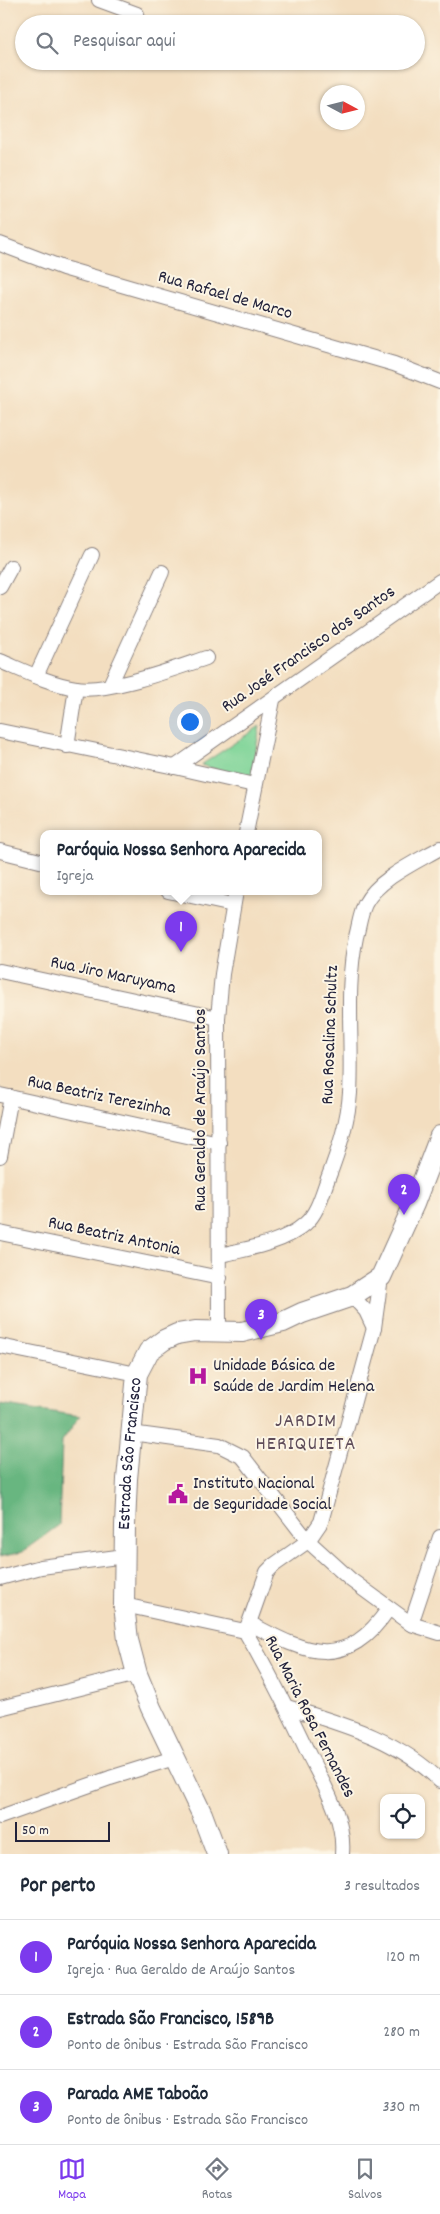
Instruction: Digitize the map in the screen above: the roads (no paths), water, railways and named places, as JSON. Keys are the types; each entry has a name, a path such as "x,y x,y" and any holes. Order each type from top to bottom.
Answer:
{"main road":[{"path":"381,1277 414,1204 440,1136"},
{"name":"Estrada São Francisco","path":"217,1854 202,1814 174,1758 137,1674 128,1640 124,1604 124,1556 127,1479 137,1374 149,1351 164,1340 177,1334 220,1331 242,1332 283,1322 302,1313 352,1296 381,1277"}],"street":[{"path":"99,0 137,14"},
{"name":"Rua Rafael de Marco","path":"0,244 64,268 394,364 440,382"},
{"path":"36,676 92,555"},
{"path":"0,587 11,567"},
{"path":"110,685 162,572"},
{"name":"Rua José Francisco dos Santos","path":"175,767 440,581"},
{"path":"0,661 36,676 76,688 110,685 142,679 206,658"},
{"path":"67,746 76,688"},
{"path":"247,830 273,700"},
{"path":"0,731 175,767 254,786"},
{"name":"Rua Rosalina Schultz","path":"220,1255 263,1246 293,1232 306,1224 316,1209 333,1166 346,1118 350,1094 349,990 361,916 366,903 374,892 394,875 440,848"},
{"path":"0,851 40,861"},
{"path":"187,895 233,905"},
{"name":"Rua Geraldo de Araújo Santos","path":"220,1331 218,1018 222,974 235,895"},
{"name":"Rua Jiro Maruyama","path":"0,971 218,1018"},
{"path":"0,1156 5,1096"},
{"name":"Rua Beatriz Terezinha","path":"5,1096 219,1143"},
{"name":"Rua Beatriz Antonia","path":"0,1233 220,1278"},
{"path":"381,1277 374,1328 321,1522 308,1542 274,1564 267,1572 247,1627 301,1648 320,1652 353,1646 376,1626 389,1608"},
{"path":"352,1296 366,1311 374,1328"},
{"path":"0,1346 137,1374"},
{"path":"131,1433 219,1445 243,1457 308,1542 351,1580 411,1624 440,1633"},
{"path":"411,1624 440,1537"},
{"path":"0,1578 41,1567 124,1556"},
{"name":"Rua Maria Rosa Fernandes","path":"124,1604 247,1627 287,1707 338,1818 343,1842 342,1854"},
{"path":"0,1708 137,1674"},
{"path":"287,1707 364,1731 388,1743 428,1769 440,1781"},
{"path":"0,1817 29,1805 174,1758"}],"place":[{"name":"Paróquia Nossa Senhora Aparecida","path":"181,952"},
{"name":"Estrada São Francisco, 1589B","path":"404,1215"},
{"name":"Parada AME Taboão","path":"261,1340"},
{"name":"Unidade Básica de Saúde de Jardim Helena","path":"198,1376"},
{"name":"Instituto Nacional de Seguridade Social","path":"178,1494"}],"district":[{"name":"JARDIM HERIQUIETA","path":"306,1434"}]}
